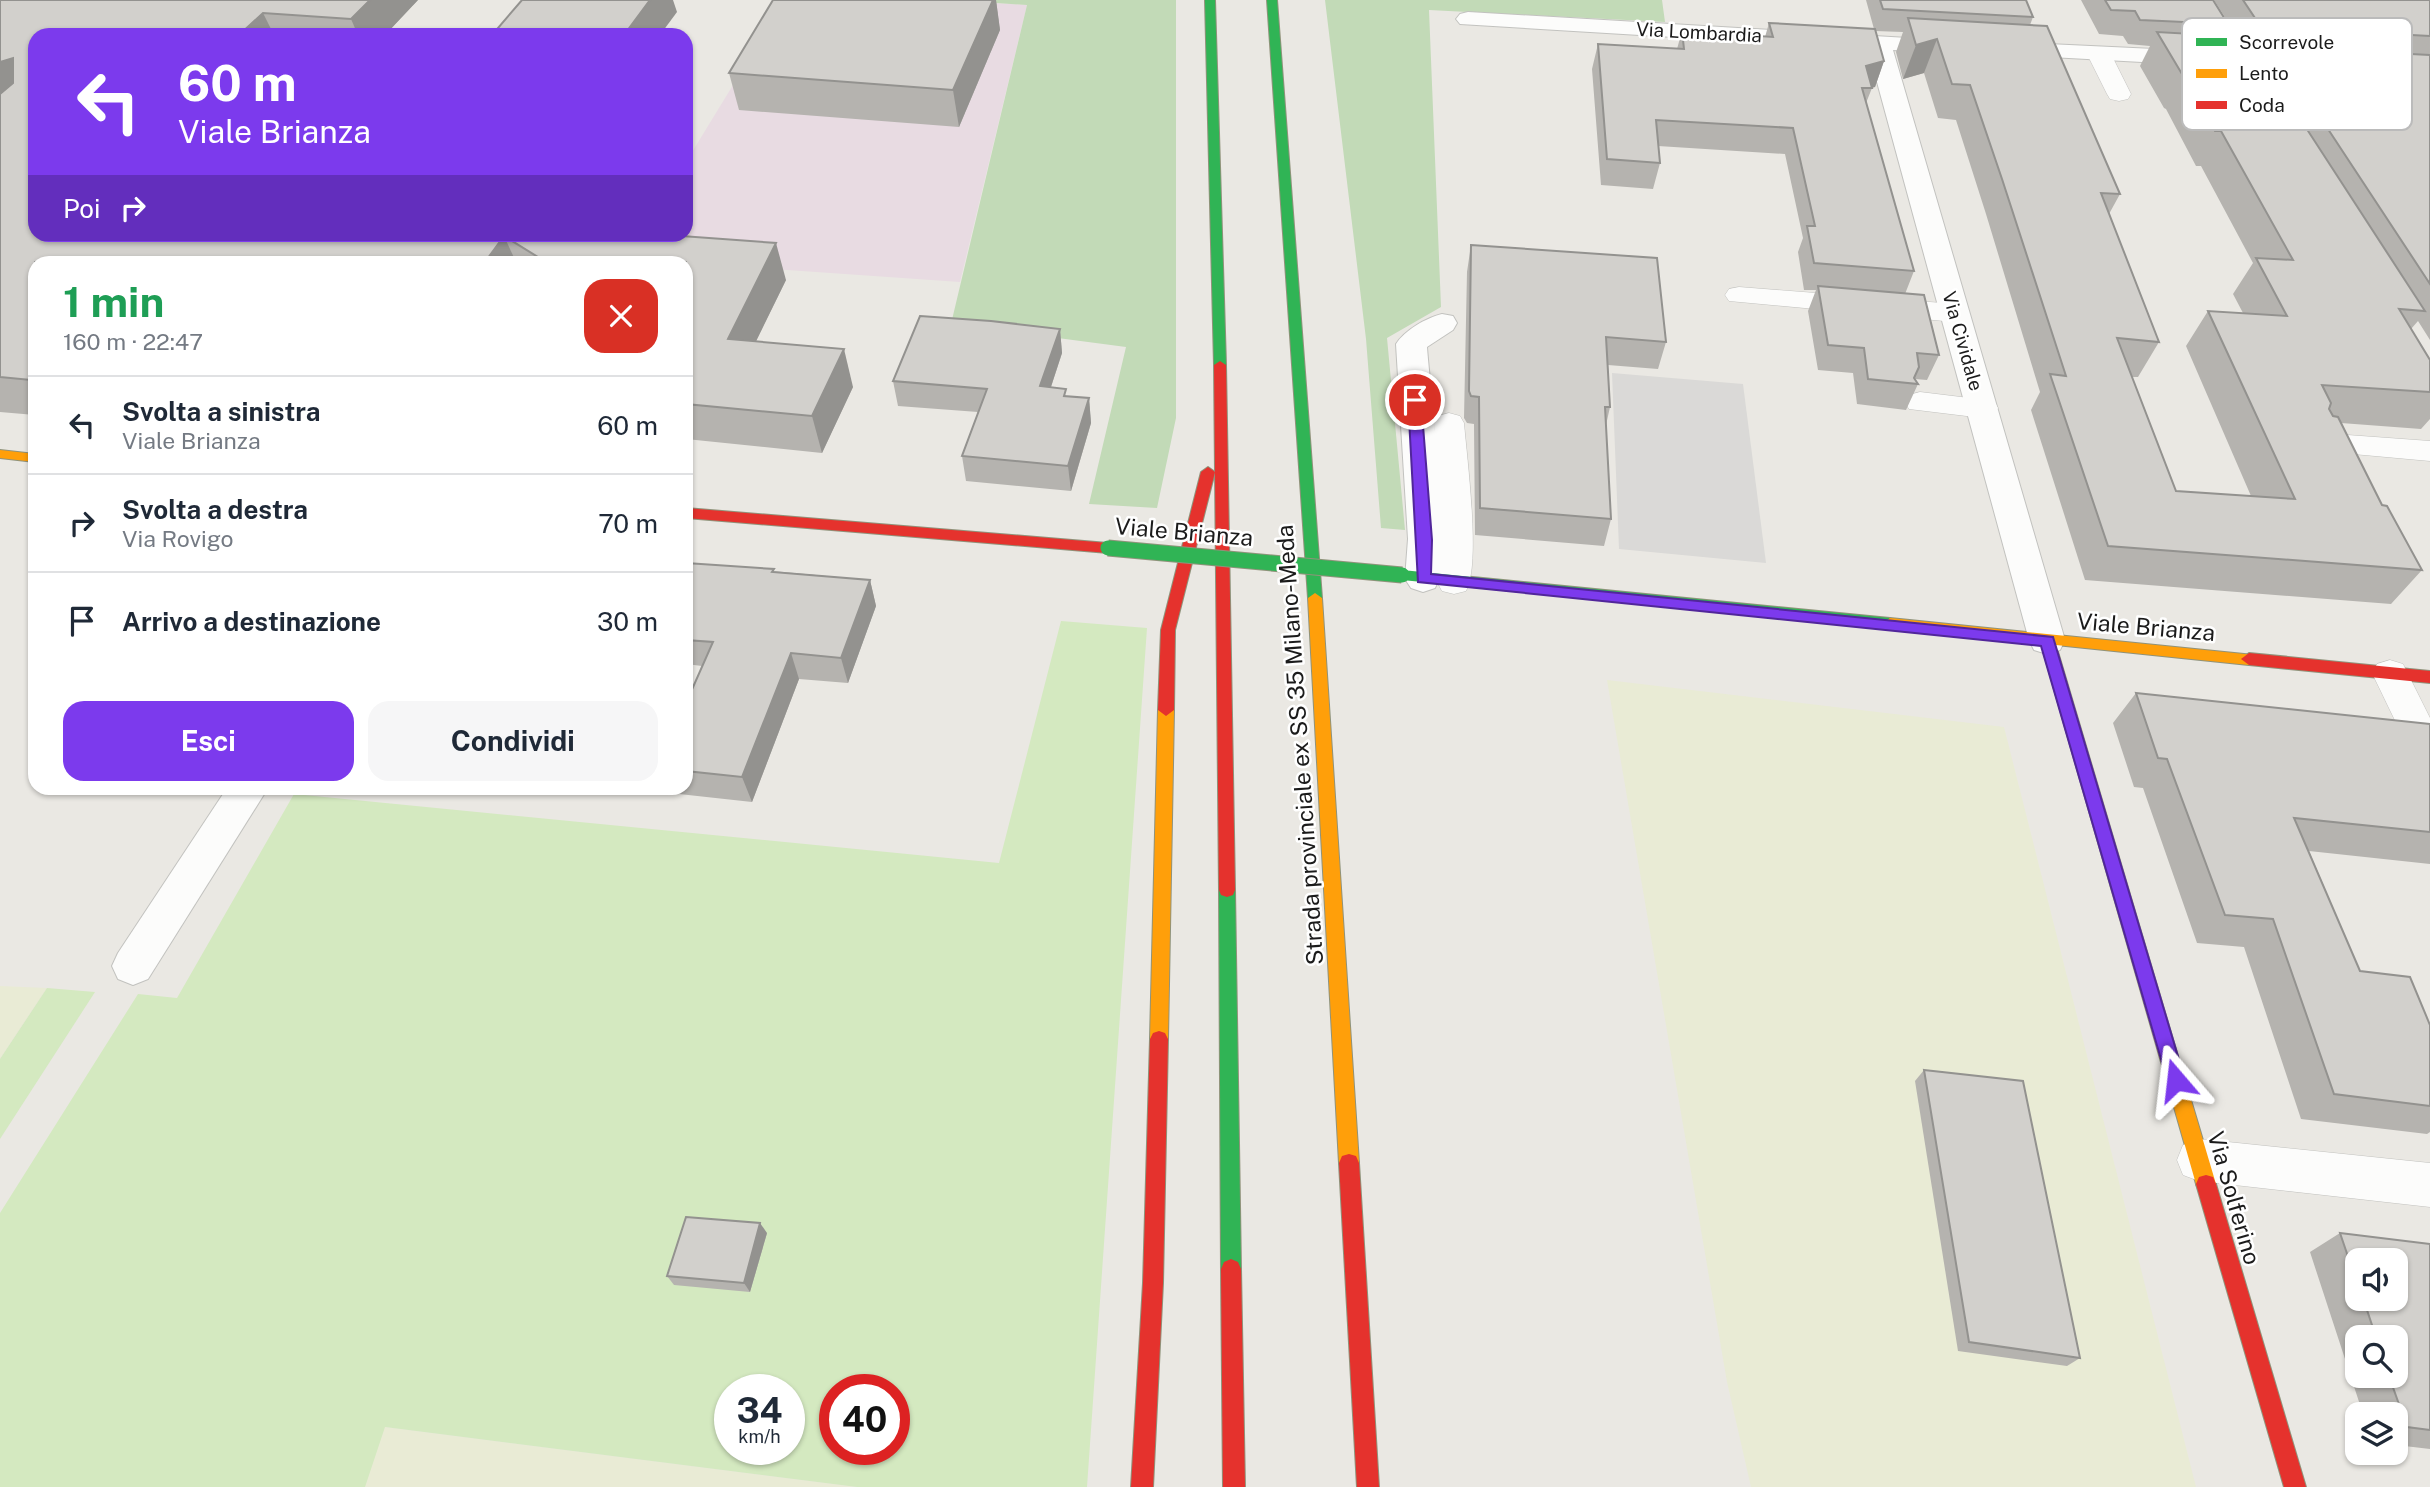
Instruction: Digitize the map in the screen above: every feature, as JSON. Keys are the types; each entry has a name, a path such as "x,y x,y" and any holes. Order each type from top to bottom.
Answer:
{"main road":[{"path":"1210,0 1221,419 1234,1487"},
{"name":"Strada provinciale ex SS 35 Milano-Meda","path":"1272,0 1325,743 1368,1487"},
{"path":"1142,1487 1153,1283 1168,630 1221,419"},
{"path":"0,454 28,457"},
{"name":"Viale Brianza","path":"693,514 1108,548 2430,677"},
{"name":"Via Solferino","path":"2048,640 2295,1487"}],"street":[{"name":"Via Lombardia","path":"1468,19 2182,57"},
{"name":"Via Cividale","path":"1878,42 2048,640"},
{"path":"1426,579 1411,344 1442,323"},
{"path":"133,966 243,795"}],"lane":[{"path":"2099,54 2119,94"},
{"path":"1739,295 1955,313"},
{"path":"1920,402 1983,408"},
{"path":"1426,579 1455,533 1449,423"},
{"path":"2320,443 2430,451"},
{"path":"2390,673 2430,756"},
{"path":"2199,1160 2430,1185"}],"shaded area":[{"path":"785,0 949,0 1027,5 960,282 693,263 693,256 675,256 652,242 693,242 693,151"},
{"path":"1612,373 1743,384 1766,563 1619,549"}],"green space":[{"path":"953,0 1176,0 1176,418 1157,508 1089,504 1126,347 951,324 1027,5"},
{"path":"1325,0 1662,0 1665,22 1429,10 1441,307 1387,338 1405,530 1381,528 1366,339"},
{"path":"1061,621 1147,628 1087,1487 857,1487 385,1427 365,1487 0,1487 0,1213 138,994 177,998 293,795 999,863"},
{"path":"1607,680 2004,727 2196,1487 1751,1487 1727,1382"},
{"path":"0,986 47,988 0,1059"},
{"path":"47,988 95,992 0,1139 0,1059"},
{"path":"0,1378 385,1427 857,1487 0,1487"}],"building":[{"path":"0,0 370,0 351,19 263,13 247,28 28,28 28,242 500,242 489,256 28,256 28,380 0,377 0,94 13,83 13,58 0,62"},
{"path":"522,0 650,0 629,28 498,28"},
{"path":"773,0 993,0 953,90 729,73"},
{"path":"1880,0 2026,0 2033,17 1883,9"},
{"path":"2105,0 2213,0 2224,18 2182,18 2182,22 2140,20 2135,11 2111,10"},
{"path":"2243,0 2430,0 2430,36 2412,35 2412,18 2255,18"},
{"path":"1908,18 2047,26 2120,194 2101,193 2159,342 2117,338 2176,491 2295,499 2208,311 2287,316 2256,258 2293,260 2221,131 2214,130 2307,130 2425,311 2399,309 2430,360 2430,392 2322,385 2331,403 2329,409 2333,416 2338,417 2382,505 2387,506 2422,570 2108,546 2050,374 2066,376 1970,85 1952,84 1937,39 1916,45"},
{"path":"1769,23 1875,29 1884,61 1866,66 1872,88 1862,88 1914,271 1814,263 1807,226 1815,226 1793,128 1656,120 1660,163 1607,159 1598,44 1684,49 1682,31 1773,37"},
{"path":"2157,32 2182,33 2182,74"},
{"path":"2412,54 2430,55 2430,284 2329,130 2412,130"},
{"path":"693,237 776,243 728,339 844,349 812,416 693,405 693,256 536,256 514,242 693,242"},
{"path":"1471,245 1657,258 1666,342 1606,337 1610,407 1605,407 1611,519 1480,508 1479,397 1471,396 1469,391"},
{"path":"1818,286 1924,295 1939,355 1917,353 1919,367 1914,378 1918,384 1868,379 1864,348 1828,345"},
{"path":"920,316 1060,329 1040,386 1066,389 1064,396 1089,398 1068,466 962,456 987,389 893,381"},
{"path":"693,563 870,580 841,658 791,653 742,777 693,772 693,687 713,642 693,641"},
{"path":"2136,693 2430,724 2430,832 2294,818 2360,971 2410,977 2430,1025 2430,1106 2334,1094 2273,919 2225,915 2167,759 2158,758"},
{"path":"1924,1070 2023,1081 2080,1358 1969,1342"},
{"path":"686,1217 760,1223 744,1283 667,1276"},
{"path":"2340,1233 2430,1244 2430,1430 2408,1427 2408,1402 2398,1402 2393,1388 2408,1388 2408,1325 2372,1325 2367,1311 2408,1311 2408,1248 2345,1248"}],"traffic: fast":[{"path":"1210,0 1220,365"},
{"path":"1272,0 1315,598"},
{"path":"1108,548 1402,575"},
{"path":"1402,575 1890,623"},
{"path":"1227,890 1231,1269"}],"traffic: slow":[{"path":"0,454 28,457"},
{"path":"1315,598 1349,1163"},
{"path":"1890,623 2249,659"},
{"path":"2047,640 2206,1184"},
{"path":"1159,1039 1166,710"}],"traffic: jam":[{"path":"1220,365 1227,890"},
{"path":"1166,710 1168,630 1208,472"},
{"path":"693,514 1108,548"},
{"path":"2249,659 2430,677"},
{"path":"1142,1487 1153,1283 1159,1039"},
{"path":"1349,1163 1368,1487"},
{"path":"2206,1184 2295,1487"},
{"path":"1231,1269 1234,1487"}],"route":[{"path":"1415,400 1425,540 1423,579 2048,640 2176,1080"}]}
